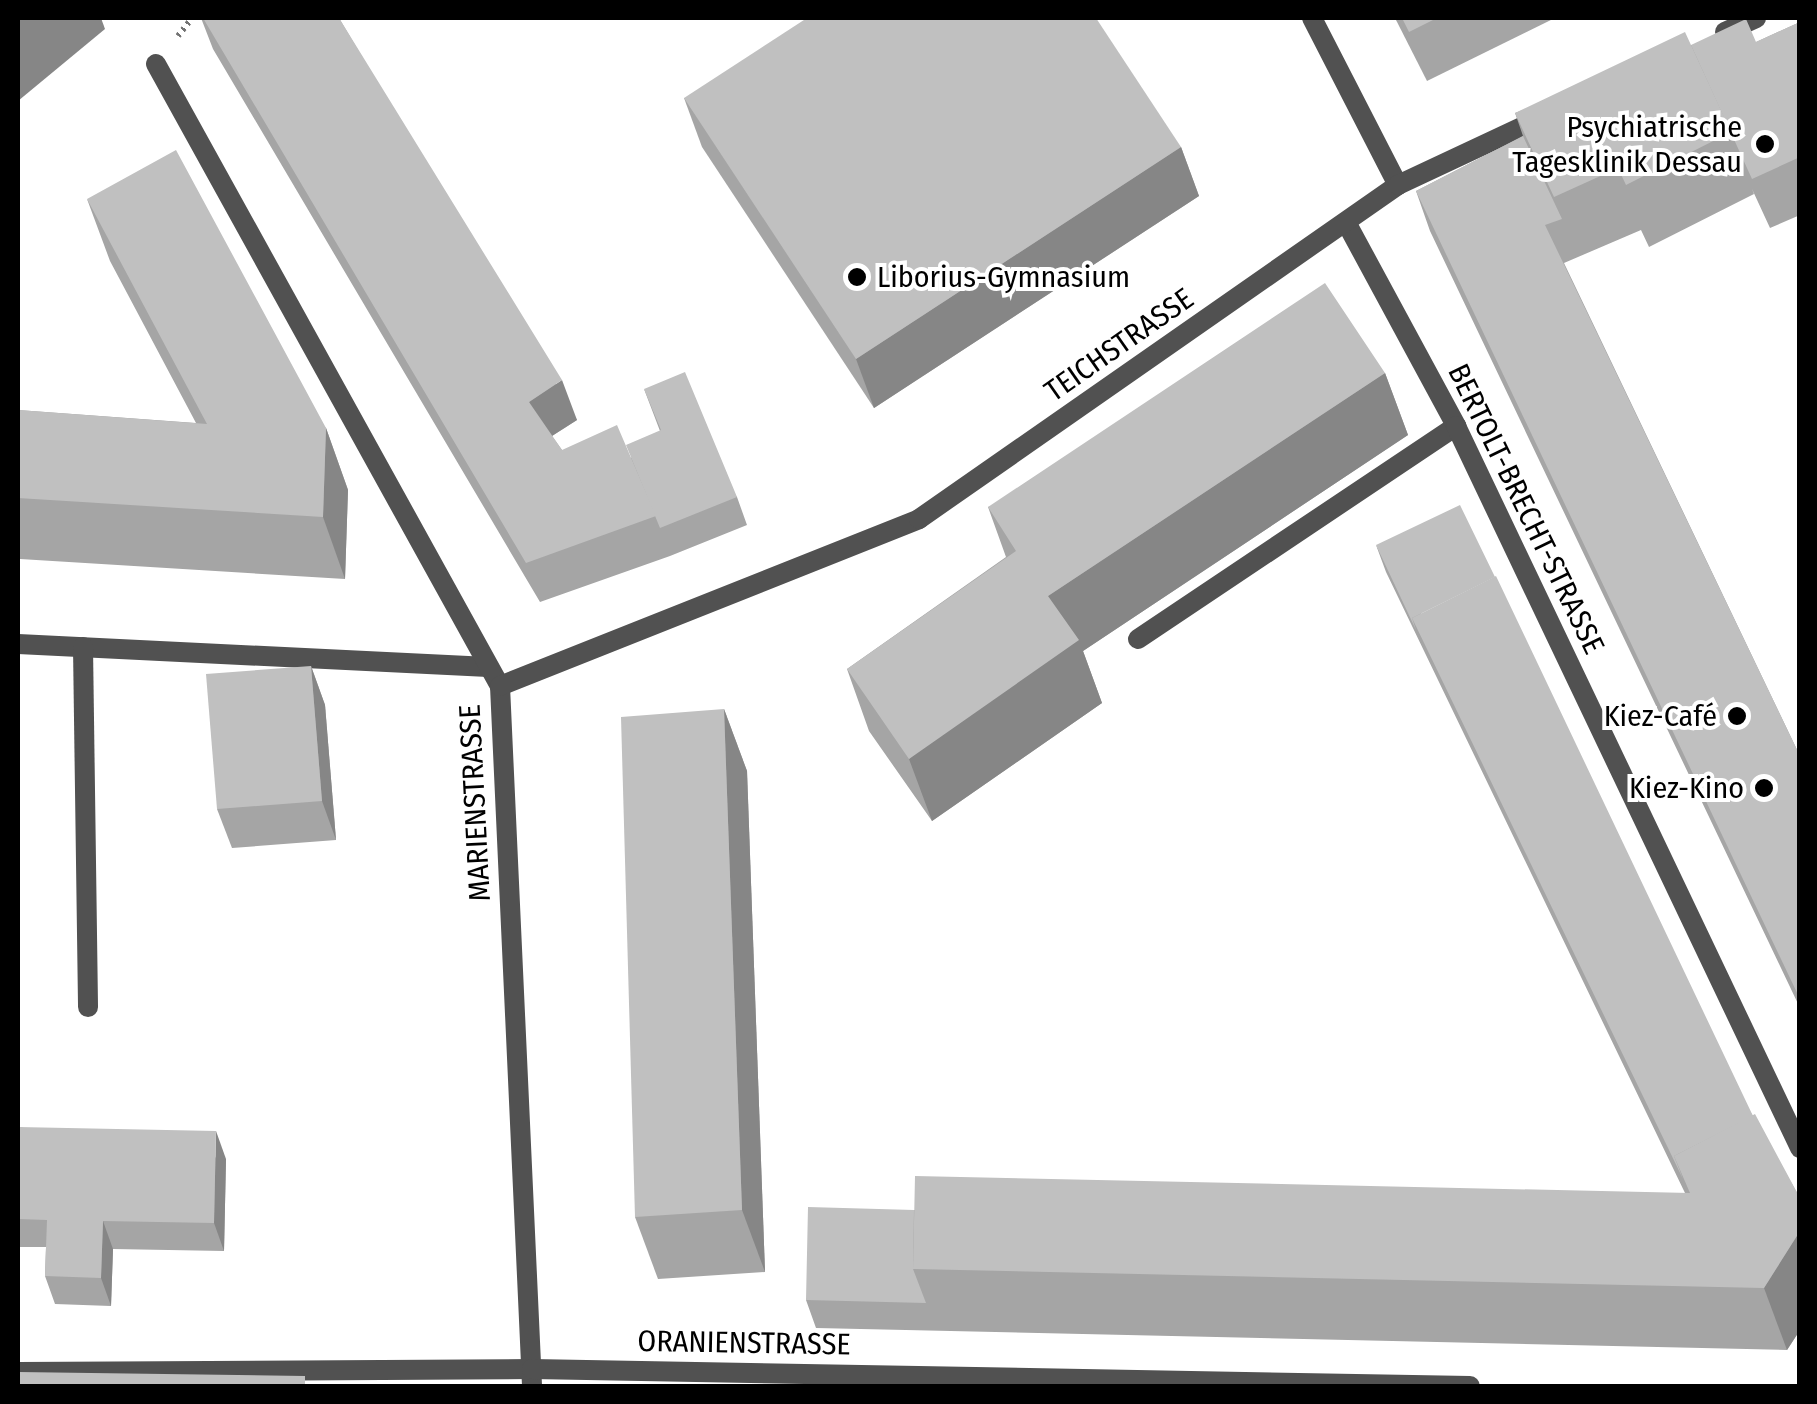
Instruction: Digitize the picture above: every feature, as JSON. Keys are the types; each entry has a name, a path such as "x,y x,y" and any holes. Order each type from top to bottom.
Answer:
{"street":[{"path":"1312,18 1398,185"},
{"path":"1702,43 1756,18"},
{"name":"MARIENSTRASSE","path":"156,64 500,686 532,1378"},
{"name":"TEICHSTRASSE","path":"500,686 919,519 1398,185 1559,110"},
{"name":"BERTOLT-BRECHT-STRASSE","path":"1347,224 1456,426 1800,1148"},
{"path":"1138,639 1456,426"},
{"path":"18,644 488,667"},
{"path":"83,647 88,1007"},
{"name":"ORANIENSTRASSE","path":"18,1372 1470,1386"}],"building":[{"path":"203,18 339,18 562,380 529,402 562,450 617,425 656,516 526,563"},
{"path":"807,18 1096,18 1181,147 856,359 684,98"},
{"path":"1402,18 1437,18 1409,32"},
{"path":"1746,19 1756,42 1800,22 1800,157 1752,179 1691,45"},
{"path":"1685,32 1731,132 1626,185 1618,168 1554,197 1515,113"},
{"path":"1523,136 1562,219 1545,225 1800,756 1800,999 1416,191"},
{"path":"176,150 326,428 323,517 18,498 18,410 207,424 87,199"},
{"path":"1325,283 1385,373 1048,596 1079,640 909,759 847,669 1016,551 988,507"},
{"path":"685,372 737,497 660,528 626,445 661,430 644,389"},
{"path":"1460,505 1495,577 1412,618 1416,630 1376,545"},
{"path":"1496,576 1753,1116 1674,1156 1683,1179 1412,618"},
{"path":"311,666 322,801 217,809 206,674"},
{"path":"724,709 742,1210 635,1217 621,717"},
{"path":"1755,1114 1800,1198 1800,1231 1764,1288 913,1269 915,1176 1690,1193 1674,1156"},
{"path":"18,1127 216,1131 214,1223 103,1221 101,1278 45,1276 47,1220 18,1219"},
{"path":"808,1207 914,1210 913,1269 926,1303 806,1300"},
{"path":"18,1372 305,1376 305,1386 18,1386"}],"place":[{"name":"Psychiatrische Tagesklinik Dessau","path":"1765,144"},
{"name":"Liborius-Gymnasium","path":"857,277"},
{"name":"Kiez-Café","path":"1737,716"},
{"name":"Kiez-Kino","path":"1764,788"}]}
